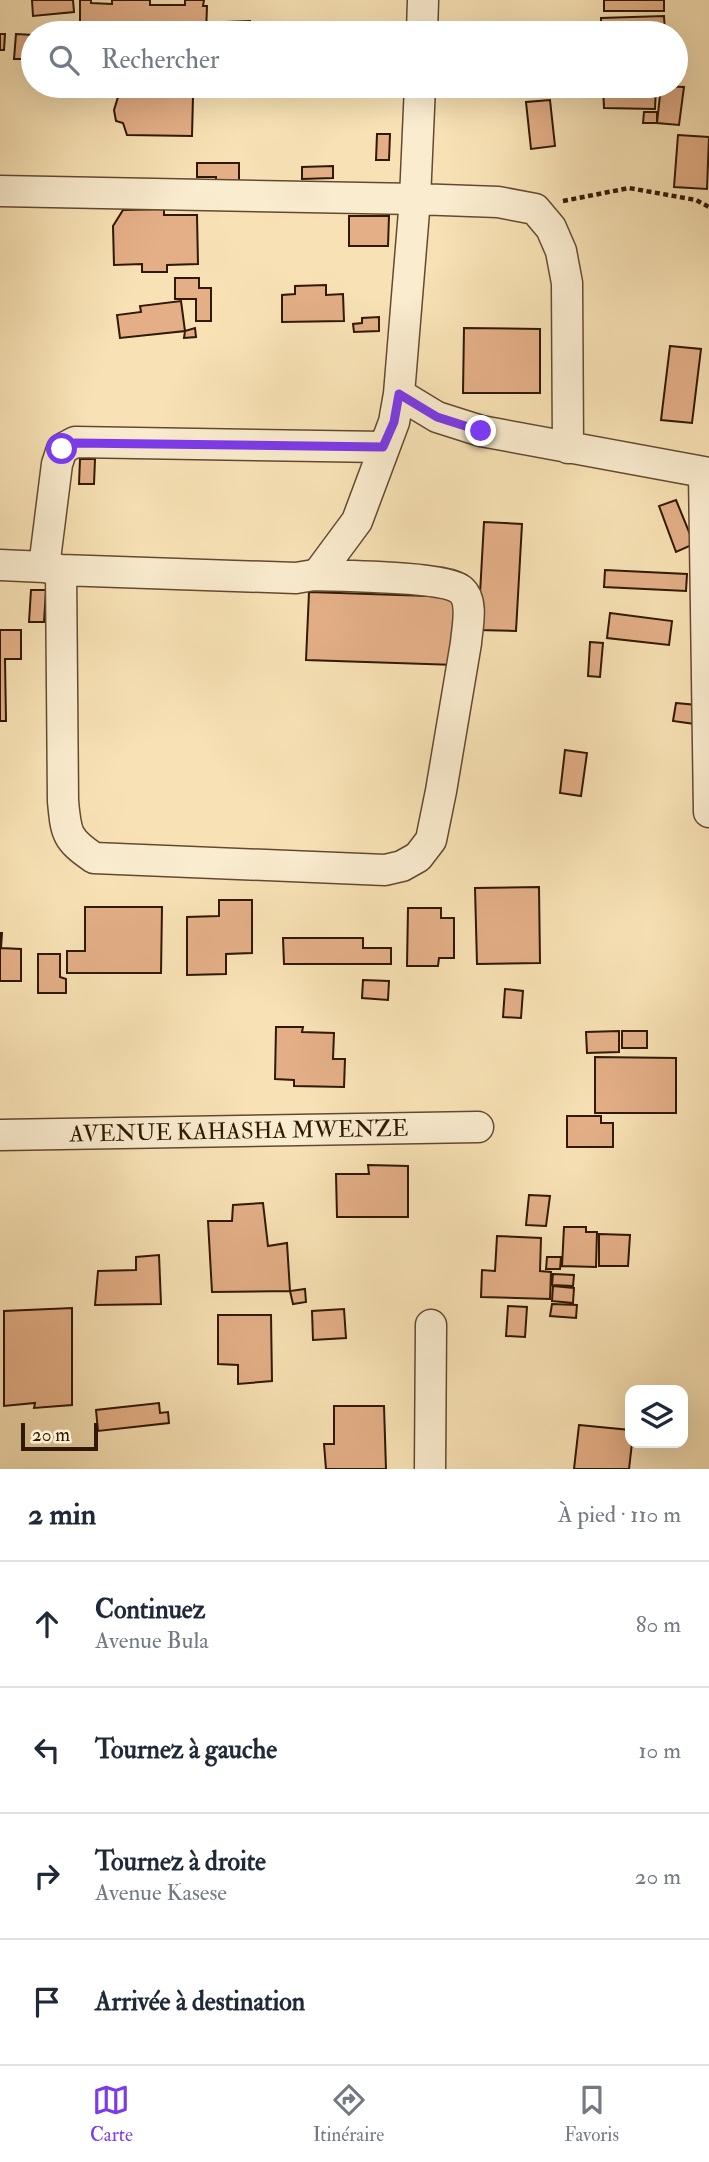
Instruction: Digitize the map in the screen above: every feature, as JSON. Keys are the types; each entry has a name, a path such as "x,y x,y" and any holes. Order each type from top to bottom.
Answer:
{"street":[{"path":"422,21 423,0"},
{"path":"314,575 327,564 357,522 394,422 399,394 415,199 419,98"},
{"path":"0,191 415,199 498,202 535,209 551,228 561,251 567,283 568,448"},
{"path":"399,394 437,417 470,428 707,473 709,812"},
{"path":"0,565 52,569 296,578 314,575 392,578 445,584 460,589 467,598 466,643 431,840 418,857 402,866 385,870 94,858 78,847 66,830 63,801 52,569 57,464 62,449 75,443 383,447"},
{"name":"AVENUE KAHASHA MWENZE","path":"0,1135 478,1128"},
{"path":"430,1469 431,1325"}],"path":[{"path":"535,209 582,196 629,188 696,200 709,207"}],"building":[{"path":"32,0 73,0 74,12 33,16"},
{"path":"80,0 112,4 112,0 150,0 150,5 185,5 185,0 204,0 203,6 207,6 206,21 80,21"},
{"path":"604,0 664,0 664,11 604,11"},
{"path":"664,16 664,21 601,21 601,18"},
{"path":"0,34 5,34 4,50 0,50"},
{"path":"16,34 21,34 21,59 14,59"},
{"path":"118,98 193,98 192,136 127,135 123,123 116,121 114,110"},
{"path":"604,98 655,98 655,109 604,108"},
{"path":"660,98 683,98 679,125 657,123"},
{"path":"550,100 555,146 531,149 526,102"},
{"path":"644,112 657,112 657,123 643,123"},
{"path":"377,134 390,134 389,160 376,160"},
{"path":"678,135 709,137 707,189 674,187"},
{"path":"197,163 239,163 239,183 216,183 216,177 197,177"},
{"path":"333,166 333,178 302,179 302,167"},
{"path":"164,209 164,215 197,215 198,264 167,265 167,272 142,272 142,264 114,265 113,226 123,210"},
{"path":"349,216 389,216 388,246 349,246"},
{"path":"175,278 199,278 199,288 211,288 211,321 196,321 196,299 175,299"},
{"path":"326,285 326,295 343,294 344,321 282,322 282,295 295,294 295,286"},
{"path":"181,301 185,331 120,338 117,315 141,312 140,306"},
{"path":"379,317 379,331 354,332 353,324 362,323 362,318"},
{"path":"195,328 196,337 184,338 185,331"},
{"path":"464,328 540,329 540,393 463,393"},
{"path":"670,346 701,349 692,423 661,420"},
{"path":"80,459 95,459 94,484 79,484"},
{"path":"676,500 694,544 676,552 659,506"},
{"path":"484,522 522,524 516,631 478,630"},
{"path":"605,570 687,574 686,591 604,587"},
{"path":"31,590 46,590 44,622 29,622"},
{"path":"309,592 459,597 456,665 306,660"},
{"path":"610,613 672,621 669,645 607,638"},
{"path":"0,630 21,630 21,659 5,659 6,721 0,721"},
{"path":"590,642 603,643 600,677 588,676"},
{"path":"676,703 697,705 695,724 673,721"},
{"path":"565,750 587,753 581,796 560,793"},
{"path":"539,887 540,963 477,964 475,888"},
{"path":"219,900 252,900 252,953 226,954 226,974 187,975 187,917 219,916"},
{"path":"85,907 162,907 161,973 67,973 67,951 85,951"},
{"path":"408,908 441,908 441,918 454,918 454,958 439,958 438,966 407,966"},
{"path":"0,933 1,948 21,949 21,981 0,981"},
{"path":"283,938 363,938 363,948 391,948 391,964 284,964"},
{"path":"38,954 60,954 60,977 66,979 66,993 38,993"},
{"path":"363,980 389,981 388,1000 362,998"},
{"path":"505,989 523,991 521,1018 503,1017"},
{"path":"276,1027 303,1027 302,1032 334,1033 333,1059 345,1059 344,1087 294,1086 294,1080 275,1079"},
{"path":"619,1031 619,1052 587,1053 586,1032"},
{"path":"622,1031 647,1031 647,1048 622,1048"},
{"path":"595,1057 676,1058 676,1113 595,1113"},
{"path":"567,1116 601,1116 601,1123 613,1123 613,1147 567,1147"},
{"path":"368,1165 408,1166 408,1217 337,1217 336,1174 369,1174"},
{"path":"529,1195 550,1196 546,1226 526,1225"},
{"path":"263,1203 268,1246 287,1243 290,1291 212,1292 208,1221 232,1221 233,1205"},
{"path":"564,1227 586,1227 586,1232 597,1232 596,1267 562,1266"},
{"path":"599,1234 630,1235 628,1266 599,1266"},
{"path":"497,1236 541,1238 540,1271 551,1272 550,1299 481,1297 482,1270 495,1271"},
{"path":"159,1255 161,1304 95,1305 98,1271 136,1270 136,1257"},
{"path":"547,1257 561,1257 560,1269 546,1269"},
{"path":"553,1274 574,1275 573,1286 552,1285"},
{"path":"553,1286 574,1288 573,1303 552,1301"},
{"path":"305,1289 306,1302 293,1304 290,1291"},
{"path":"552,1304 577,1305 576,1318 550,1316"},
{"path":"508,1306 527,1307 525,1337 506,1336"},
{"path":"72,1308 72,1405 34,1408 35,1403 4,1406 4,1311"},
{"path":"344,1309 346,1338 313,1340 312,1311"},
{"path":"218,1315 271,1315 272,1381 238,1384 238,1365 218,1364"},
{"path":"159,1403 160,1413 168,1412 169,1423 98,1431 96,1410"},
{"path":"334,1406 384,1406 386,1469 326,1469 324,1444 334,1444"},
{"path":"579,1425 625,1430 625,1448 631,1448 629,1469 574,1469"}],"route":[{"path":"62,449 75,443 383,447 394,422 399,394 437,417 481,431"}]}
